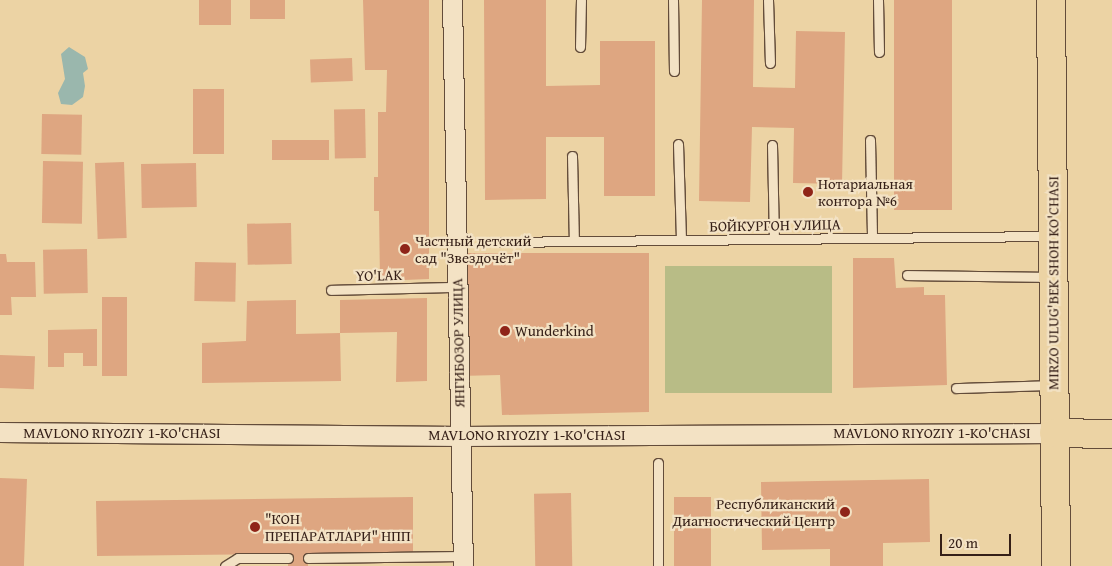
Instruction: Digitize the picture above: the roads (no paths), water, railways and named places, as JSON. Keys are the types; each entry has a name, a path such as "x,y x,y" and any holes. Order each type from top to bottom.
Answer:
{"main road":[{"name":"MIRZO ULUG'BEK SHOH KO'CHASI","path":"1051,0 1056,566"},
{"path":"1054,433 1112,434"}],"street":[{"name":"ЯНГИБОЗОР УЛИЦА","path":"452,0 462,561"},
{"name":"MAVLONO RIYOZIY 1-KO'CHASI","path":"0,432 460,436 1054,433"}],"lane":[{"path":"580,47 581,0"},
{"path":"673,0 674,71"},
{"path":"768,0 770,62"},
{"path":"878,0 879,52"},
{"path":"870,140 872,237"},
{"path":"678,144 681,240"},
{"path":"772,145 774,238"},
{"path":"572,156 574,241"},
{"name":"БОЙКУРГОН УЛИЦА","path":"497,242 1053,236"},
{"path":"907,275 1053,276"},
{"name":"YO'LAK","path":"331,290 457,287"},
{"path":"956,388 1054,385"},
{"path":"658,463 658,566"},
{"path":"225,566 238,558 288,558"},
{"path":"308,558 399,562 462,561"}],"water":[{"path":"69,47 85,57 88,69 83,73 85,86 83,97 72,105 61,104 58,93 65,79 61,54"}],"place":[{"name":"Нотариальная контора №6","path":"808,192"},
{"name":"Частный детский сад \"Звездочёт\"","path":"405,249"},
{"name":"Wunderkind","path":"505,331"},
{"name":"Республиканский Диагностический Центр","path":"845,512"},
{"name":"\"КОН ПРЕПАРАТЛАРИ\" НПП","path":"255,527"}]}
